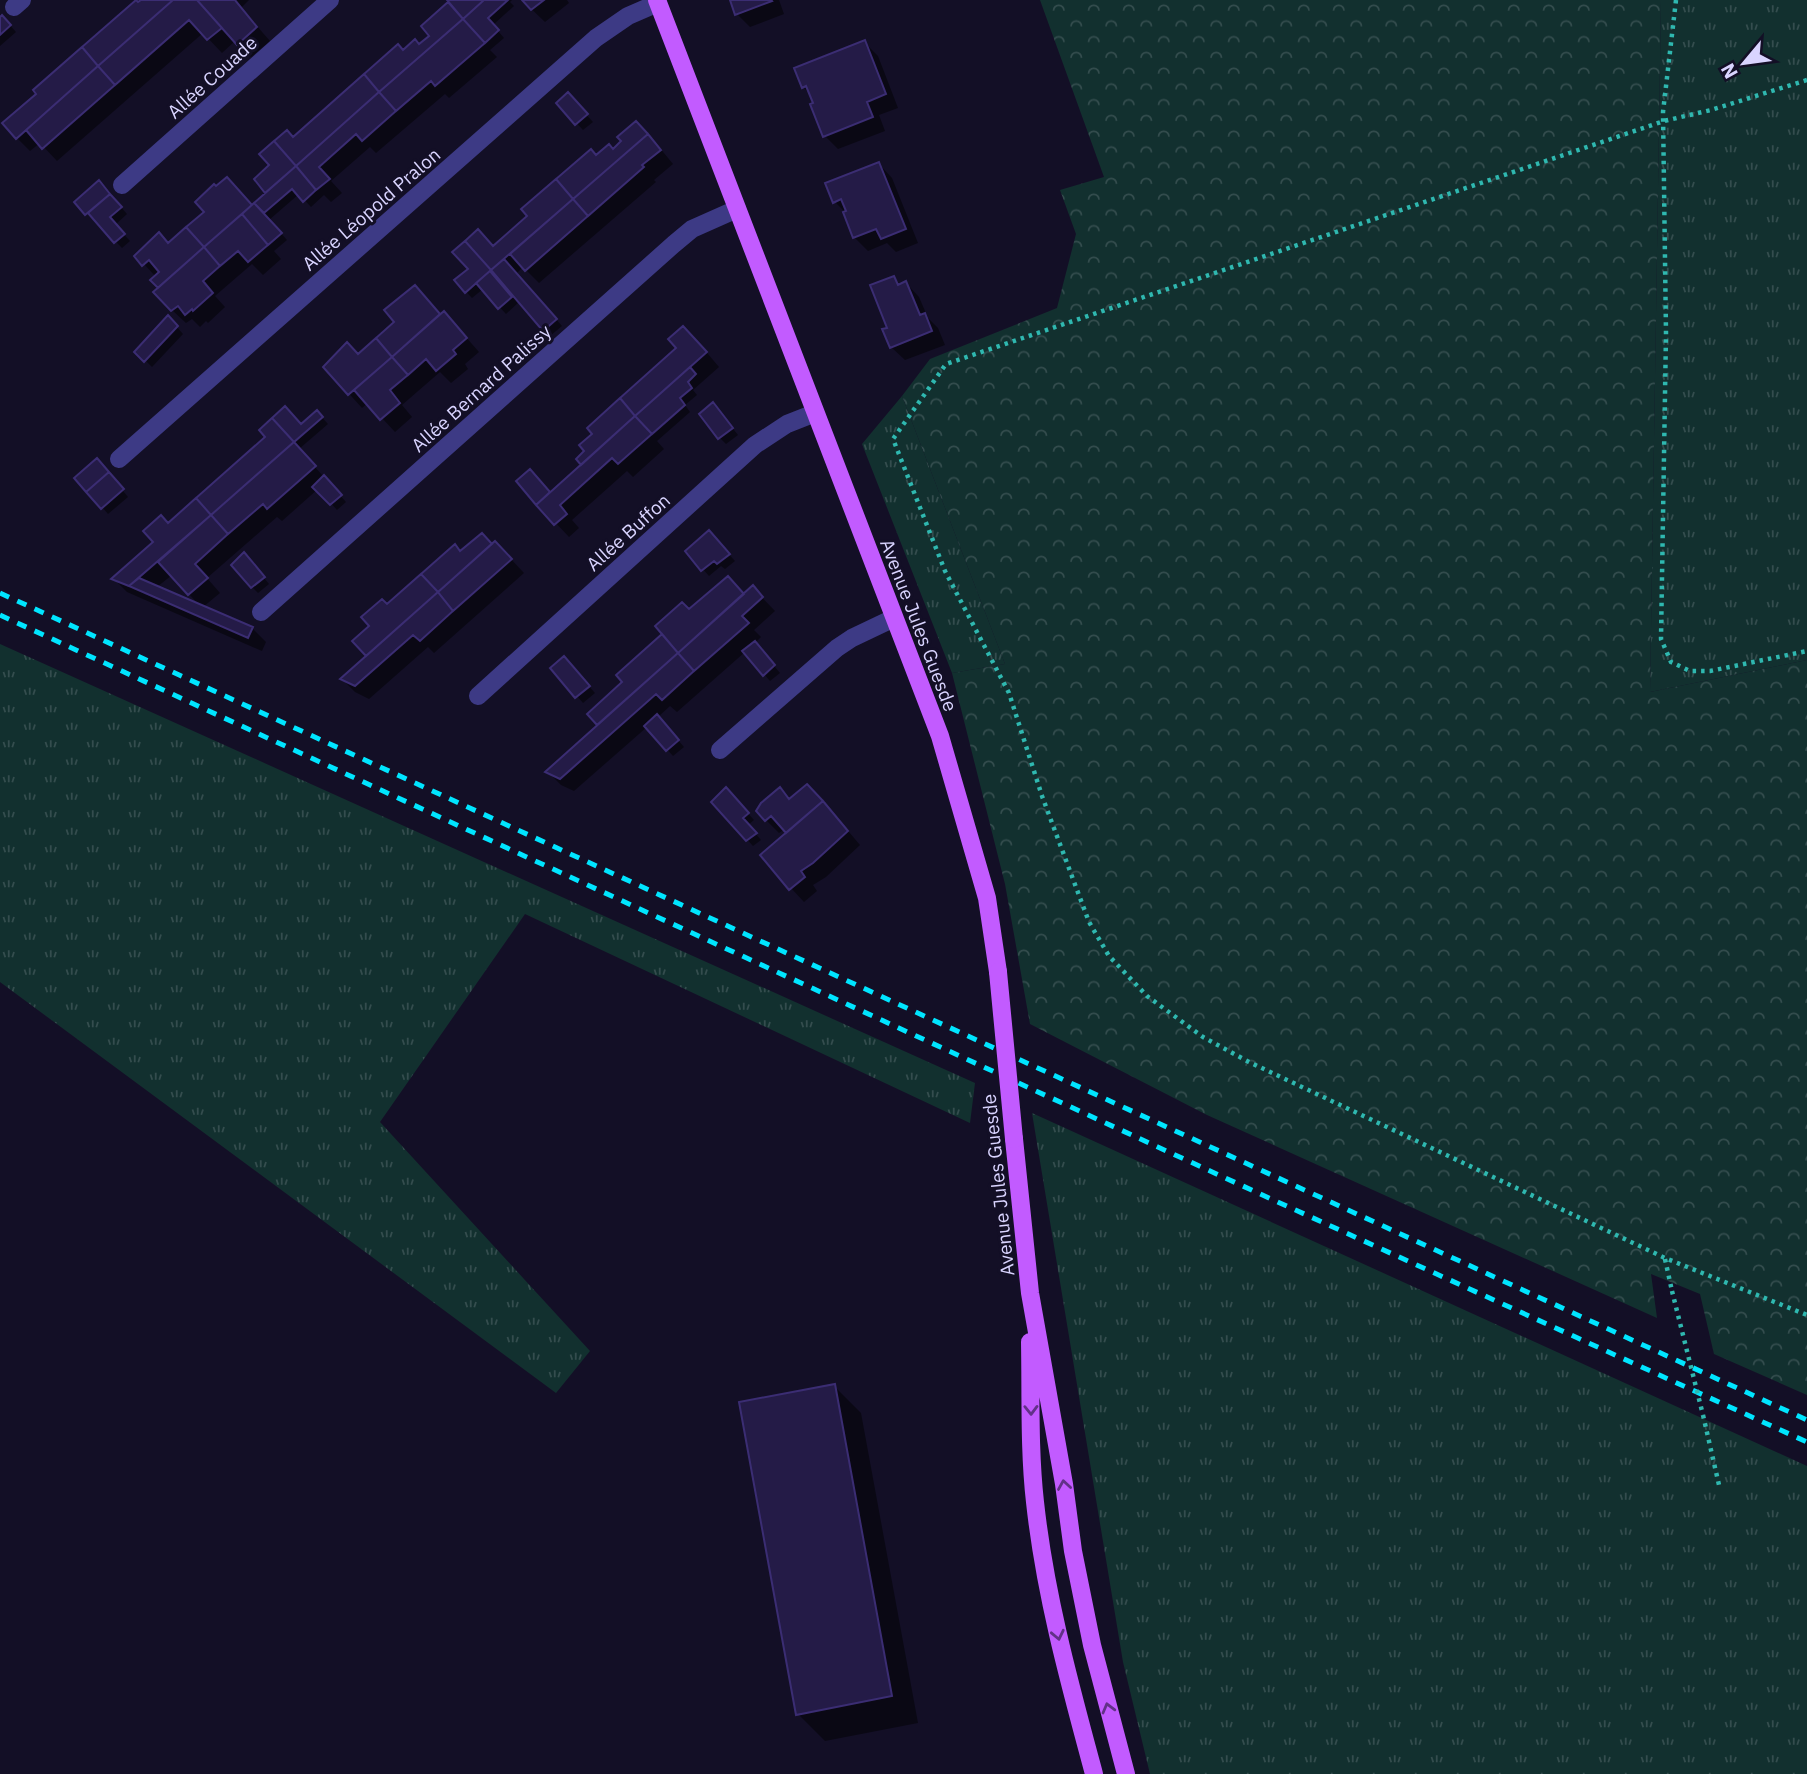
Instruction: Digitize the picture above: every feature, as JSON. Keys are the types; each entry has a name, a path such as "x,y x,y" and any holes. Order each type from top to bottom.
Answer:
{"main road":[{"name":"Avenue Jules Guesde","path":"658,1 940,736 987,898 998,971 1030,1293 1085,1617 1126,1774"},
{"name":"Avenue Jules Guesde","path":"1030,1293 1032,1470 1039,1534 1062,1650 1094,1774"}],"street":[{"name":"Allée Couade","path":"122,185 330,0"},
{"name":"Allée Léopold Pralon","path":"119,460 596,38 628,16 658,1"},
{"name":"Allée Bernard Palissy","path":"261,612 674,244 692,229 737,209"},
{"name":"Allée Buffon","path":"478,696 755,445 787,424 815,413"},
{"path":"720,750 837,648 894,618"}],"path":[{"path":"1676,0 1664,121 1666,333 1661,639 1671,662 1690,671 1710,671 1807,650"},
{"path":"1807,80 1711,110 1664,121 946,364 893,439 945,571 1009,693 1042,796 1089,922 1109,957 1147,996 1203,1037 1249,1062 1665,1258 1807,1315"},
{"path":"1665,1258 1719,1485"}],"green space":[{"path":"1040,0 1661,0 1650,692 1807,660 1807,1395 1714,1354 1700,1294 1651,1274 1657,1318 1207,1115 1030,1024 1005,884 952,673 1005,664 902,396 930,359 1057,308 1076,234 1060,190 1104,177"},
{"path":"1661,0 1807,0 1807,660 1650,692"},
{"path":"902,396 1005,664 952,673 862,444"},
{"path":"0,644 975,1083 970,1123 525,914 380,1122 590,1351 556,1393 0,982"},
{"path":"1032,1113 1807,1466 1807,1774 1150,1774 1123,1662"}],"building":[{"path":"136,0 173,0 98,66 82,47"},
{"path":"173,0 197,0 222,28 207,40 189,20 115,85 98,66"},
{"path":"197,0 235,0 257,27 237,45"},
{"path":"447,0 484,0 463,19"},
{"path":"484,0 508,0 488,18 499,30 485,43 463,19"},
{"path":"522,0 544,0 531,10"},
{"path":"730,0 771,0 772,1 735,15"},
{"path":"448,2 463,19 379,92 364,74 398,44 403,50 415,39 419,44 429,36 421,26"},
{"path":"2,15 11,25 0,35 0,17"},
{"path":"463,19 485,43 435,86 431,81 396,111 379,92"},
{"path":"865,40 886,94 867,102 873,117 823,137 806,86 802,88 794,68"},
{"path":"82,47 98,66 16,139 2,123 36,94 33,90"},
{"path":"98,66 115,85 42,149 26,130"},
{"path":"364,74 379,92 296,166 274,141 287,130 293,137"},
{"path":"379,92 396,111 362,141 356,134 319,167 330,179 316,190 296,166"},
{"path":"568,92 588,114 575,125 556,103"},
{"path":"636,121 648,134 573,199 556,179 591,149 596,155 609,144 613,149 621,141 617,137"},
{"path":"648,134 661,150 588,216 573,199"},
{"path":"274,141 296,166 265,193 254,179 269,165 259,154"},
{"path":"879,162 906,229 881,239 876,229 853,238 841,199 833,203 825,183"},
{"path":"296,166 316,190 303,202 292,189 264,213 254,203"},
{"path":"227,177 252,205 204,247 186,227 204,212 195,202 214,184 216,186"},
{"path":"556,179 573,199 491,270 465,241 478,229 493,246 527,216 521,209"},
{"path":"99,180 110,194 85,215 74,202"},
{"path":"110,194 122,207 110,217 125,234 114,243 88,213"},
{"path":"573,199 588,216 525,271 510,254"},
{"path":"254,203 282,233 268,245 242,214"},
{"path":"242,214 268,245 248,262 238,251 220,266 204,247"},
{"path":"186,227 204,247 158,288 150,280 159,272 149,260 142,266 134,256 159,232 168,243"},
{"path":"465,241 491,270 465,293 454,280 468,269 452,252"},
{"path":"204,247 220,266 203,281 213,293 185,315 178,306 171,311 153,292"},
{"path":"504,259 557,319 543,331 491,270"},
{"path":"490,271 512,297 498,309 476,283"},
{"path":"894,276 898,285 906,281 920,315 925,313 932,331 890,348 882,329 887,328 870,285"},
{"path":"415,285 440,314 392,357 376,338 394,322 384,310"},
{"path":"444,311 467,338 453,350 456,354 436,371 426,359 408,375 392,357"},
{"path":"168,315 178,326 144,362 134,352"},
{"path":"683,326 707,352 635,416 620,398 676,348 668,339"},
{"path":"376,338 392,357 348,395 323,367 347,342 358,354"},
{"path":"392,357 408,375 390,390 400,403 380,420 354,390"},
{"path":"690,367 696,374 688,382 692,388 680,398 685,405 652,434 635,416"},
{"path":"620,398 635,416 581,465 576,459 584,451 579,445 592,434 587,428"},
{"path":"713,402 733,428 718,439 699,414"},
{"path":"285,406 301,424 317,410 323,417 294,442 272,418"},
{"path":"635,416 652,434 618,464 612,458 560,505 567,514 554,525 536,505"},
{"path":"272,418 294,442 211,515 196,498 265,437 259,430"},
{"path":"294,442 316,466 267,509 263,504 228,534 211,515"},
{"path":"97,458 109,472 86,492 74,478"},
{"path":"530,469 550,492 536,505 516,481"},
{"path":"109,472 124,489 101,509 86,492"},
{"path":"324,475 342,495 330,505 312,487"},
{"path":"196,498 211,515 129,586 111,579 153,542 143,531 161,515 168,523"},
{"path":"211,515 228,534 195,564 208,578 188,595 158,562"},
{"path":"709,530 730,554 701,571 685,551"},
{"path":"482,533 492,544 438,592 421,574 455,544 460,551"},
{"path":"495,541 512,559 453,611 438,592"},
{"path":"244,552 265,577 251,588 231,565"},
{"path":"421,574 438,592 366,656 352,641 369,626 361,617 382,599 387,604"},
{"path":"728,576 744,594 678,653 655,626 682,602 689,609"},
{"path":"139,578 253,627 248,638 129,586"},
{"path":"753,585 763,597 742,616 749,623 694,671 678,653"},
{"path":"438,592 453,611 420,641 413,635 355,686 340,679"},
{"path":"662,634 678,653 597,725 587,714 622,682 616,675"},
{"path":"755,641 775,665 763,676 742,651"},
{"path":"678,653 694,671 662,700 656,694 560,779 545,772"},
{"path":"564,656 590,686 575,698 550,668"},
{"path":"657,714 679,740 666,751 644,726"},
{"path":"807,784 823,801 786,833 771,816 765,821 756,811 761,803 780,787 789,799"},
{"path":"726,787 749,813 743,818 757,833 746,841 711,802"},
{"path":"823,801 848,831 801,871 805,877 789,890 760,855"},
{"path":"835,1384 892,1696 796,1715 739,1402"}],"railway":[{"path":"0,593 1807,1420"},
{"path":"0,615 1807,1442"}]}
